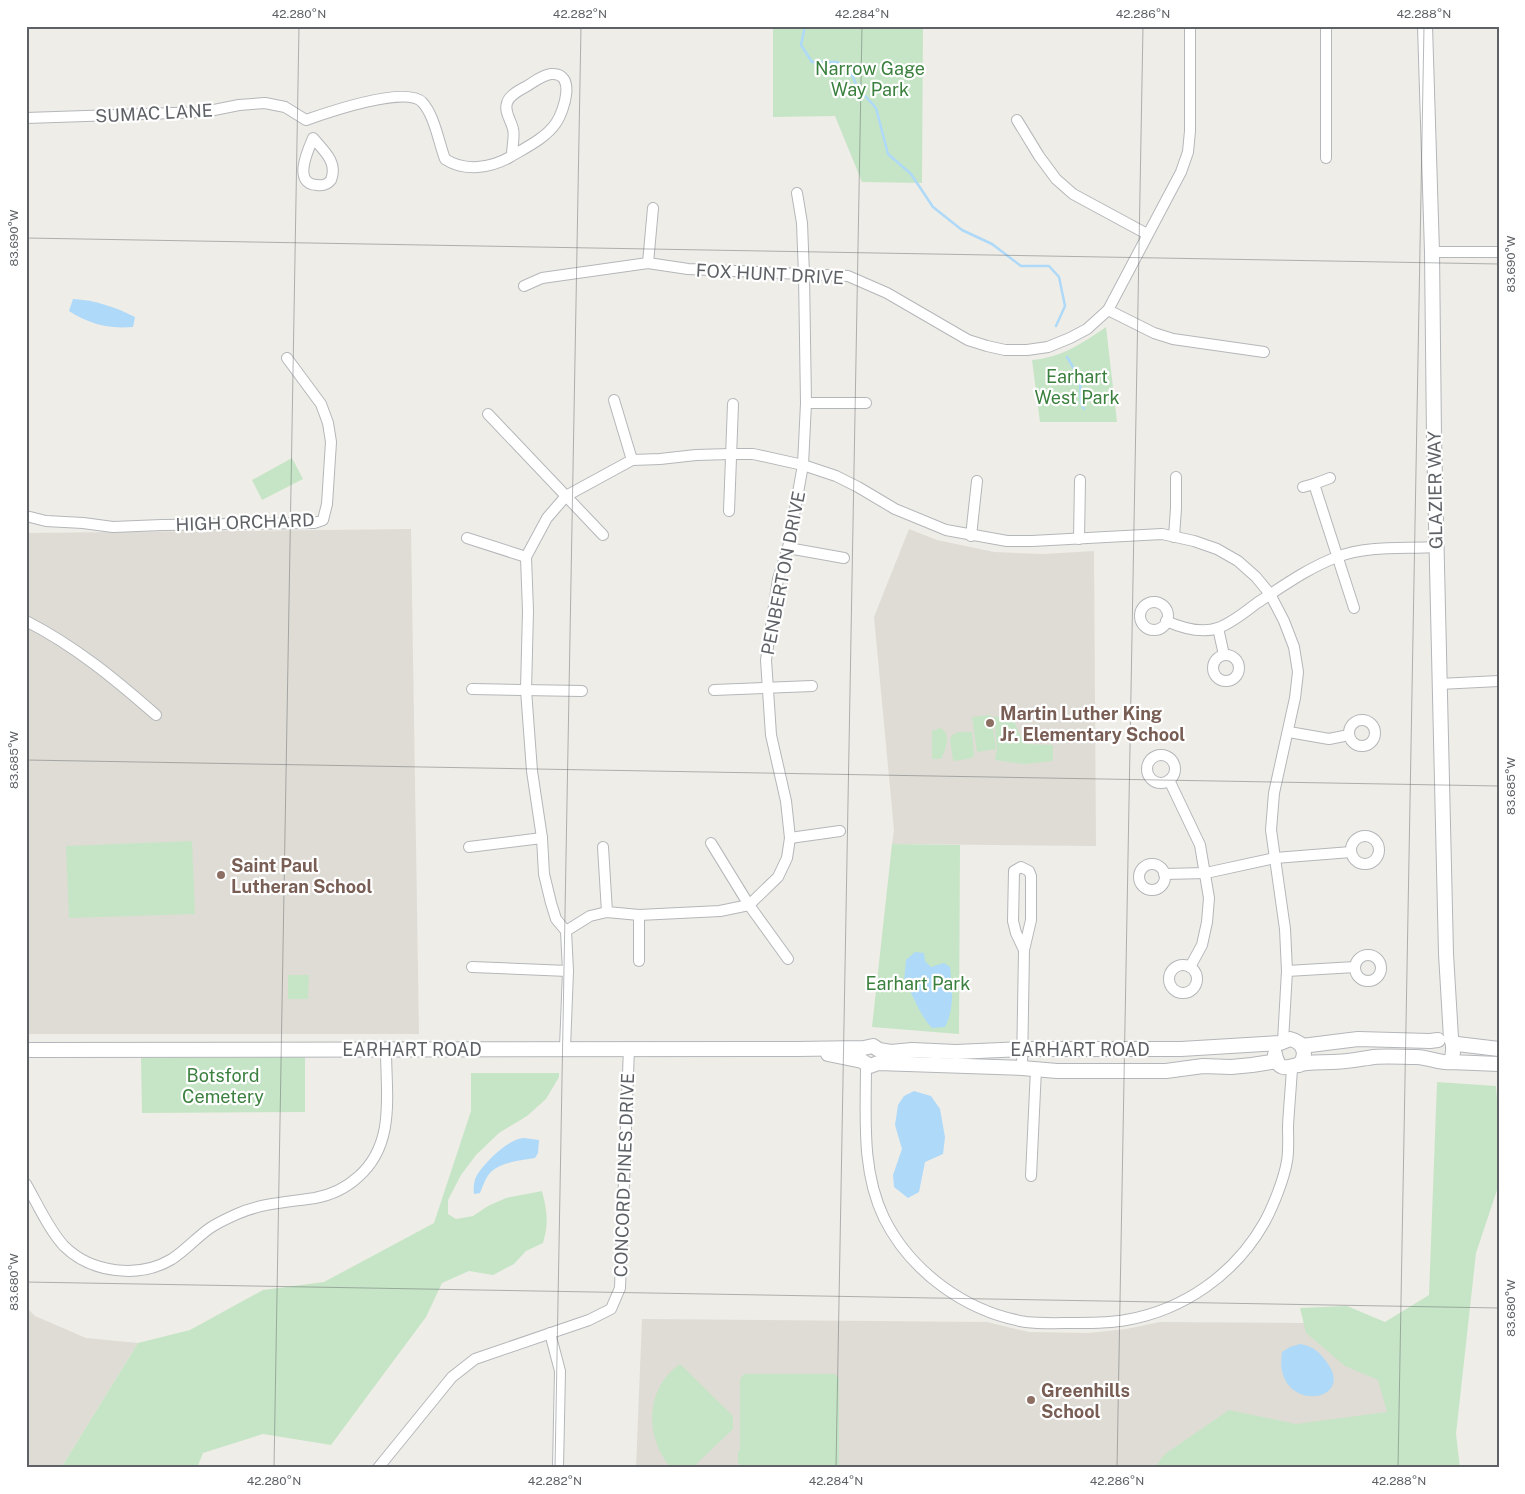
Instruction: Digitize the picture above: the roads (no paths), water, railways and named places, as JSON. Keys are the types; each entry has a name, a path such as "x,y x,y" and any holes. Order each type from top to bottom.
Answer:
{"street":[{"name":"FOX HUNT DRIVE","path":"524,286 542,278 648,263 688,269 848,276 887,293 968,340 1005,350 1027,350 1048,347 1087,329 1108,310 1181,172 1188,152 1190,131 1190,26"},
{"path":"1326,26 1326,158"},
{"name":"GLAZIER WAY","path":"1425,26 1432,252 1436,547 1446,954 1445,1039"},
{"path":"313,138 306,120 356,103 413,97 422,101 427,110 445,159 452,164 472,167 489,165 512,155 540,138 556,123 566,99 564,79 550,74 516,92 507,101 506,109 514,130 512,155"},
{"name":"SUMAC LANE","path":"26,118 204,112 239,105 265,103 285,107 306,120"},
{"path":"1017,120 1056,179 1073,194 1147,234"},
{"name":"PENBERTON DRIVE","path":"748,905 778,877 787,858 790,838 786,801 771,735 766,660 778,578 788,548 803,465 806,403 804,275 802,223 797,192"},
{"path":"648,263 653,208"},
{"path":"1432,252 1499,252"},
{"path":"1108,310 1154,333 1173,340 1264,352"},
{"name":"HIGH ORCHARD","path":"26,516 46,521 83,523 113,528 162,525 314,523 323,520 327,504 331,442 328,423 321,404 287,358"},
{"path":"614,400 632,460"},
{"path":"806,403 866,403"},
{"path":"729,512 733,404"},
{"path":"488,414 602,535"},
{"path":"565,1048 568,971 566,931 556,919 544,874 542,838 532,771 526,690 528,611 526,557 547,518 566,496 632,460 696,455 753,454 803,465 850,483 895,509 922,522 946,530 1007,541 1162,534 1194,541 1216,549 1238,562 1256,577 1270,594 1284,621 1294,647 1298,672 1289,732 1274,793 1271,830 1286,929 1286,992 1289,1042 1304,1054 1303,1059 1288,1065"},
{"path":"1174,537 1176,477"},
{"path":"1303,487 1330,478"},
{"path":"1079,539 1080,480"},
{"path":"971,536 977,481"},
{"path":"1314,484 1354,608"},
{"path":"468,538 526,557"},
{"path":"1166,621 1182,628 1200,630 1218,628 1304,572 1337,556 1388,548 1436,547"},
{"path":"788,548 844,558"},
{"path":"26,621 82,654 109,674 156,715"},
{"path":"1218,628 1224,655"},
{"path":"1439,684 1499,681"},
{"path":"714,690 812,686"},
{"path":"472,689 582,691"},
{"path":"1289,732 1329,739 1349,735"},
{"path":"1170,780 1200,845 1209,898 1207,922 1202,945 1190,967"},
{"path":"790,838 840,831"},
{"path":"468,847 542,838"},
{"path":"711,843 748,905 788,959"},
{"path":"603,847 607,912"},
{"path":"1164,874 1206,873 1275,858 1352,852"},
{"path":"1024,950 1013,921 1014,872 1021,867 1029,871 1030,876 1031,920 1024,950 1022,1049 1029,1068 1031,1176"},
{"path":"566,931 590,916 607,912 639,915 720,911 748,905"},
{"path":"639,915 639,961"},
{"path":"472,967 568,971"},
{"path":"1287,971 1355,967"},
{"name":"EARHART ROAD","path":"871,1059 892,1052 912,1050 956,1052 1022,1049 1180,1049 1358,1039 1430,1041 1445,1039 1457,1044 1499,1049"},
{"path":"1444,1061 1453,1056 1445,1039"},
{"path":"871,1059 865,1112 865,1137 868,1167 874,1196 895,1237 924,1272 950,1292 975,1306 1026,1322 1112,1322 1157,1312 1187,1299 1224,1273 1244,1253 1265,1222 1280,1186 1287,1161 1288,1065 1275,1053 1289,1042"},
{"name":"CONCORD PINES DRIVE","path":"378,1468 452,1377 475,1359 589,1320 611,1308 620,1288 629,1048"},
{"name":"EARHART ROAD","path":"26,1050 797,1049 871,1059 1057,1071 1166,1071 1203,1066 1231,1067 1351,1062 1383,1057 1427,1057 1444,1061 1499,1064"},
{"path":"26,1184 62,1244 83,1260 98,1266 124,1271 162,1264 173,1258 210,1228 231,1216 269,1204 316,1198 330,1194 342,1189 362,1174 375,1158 383,1141 386,1114 386,1050"},
{"path":"550,1334 560,1371 558,1468"}],"water":[{"path":"73,299 97,302 127,313 135,317 133,327 100,325 84,319 69,311"},
{"path":"915,952 924,953 925,961 931,967 944,963 950,967 952,1005 945,1027 932,1028 923,1017 904,981 906,960"},
{"path":"914,1091 931,1096 940,1109 945,1137 943,1154 925,1162 919,1192 908,1198 894,1187 893,1175 902,1149 895,1125 898,1105 904,1096"},
{"path":"524,1138 539,1140 538,1153 535,1158 501,1165 488,1176 480,1193 474,1194 476,1177 486,1163 504,1146"},
{"path":"1300,1344 1309,1346 1316,1351 1328,1364 1334,1378 1331,1388 1323,1394 1312,1396 1300,1394 1289,1386 1282,1372 1282,1352"}],"waterway":[{"path":"805,26 801,45 812,62 836,62 849,67 857,87 876,108 888,154 911,174 933,207 962,230 992,244 1021,266 1049,266 1059,277 1065,306 1056,326"},
{"path":"1067,357 1080,379 1081,403 1084,409"}],"place":[{"name":"Martin Luther King Jr. Elementary School","path":"990,723"},
{"name":"Saint Paul Lutheran School","path":"221,875"},
{"name":"Greenhills School","path":"1031,1400"}],"park label":[{"name":"Narrow Gage Way Park","path":"870,78"},
{"name":"Earhart West Park","path":"1077,386"},
{"name":"Earhart Park","path":"918,983"},
{"name":"Botsford Cemetery","path":"223,1085"}]}
